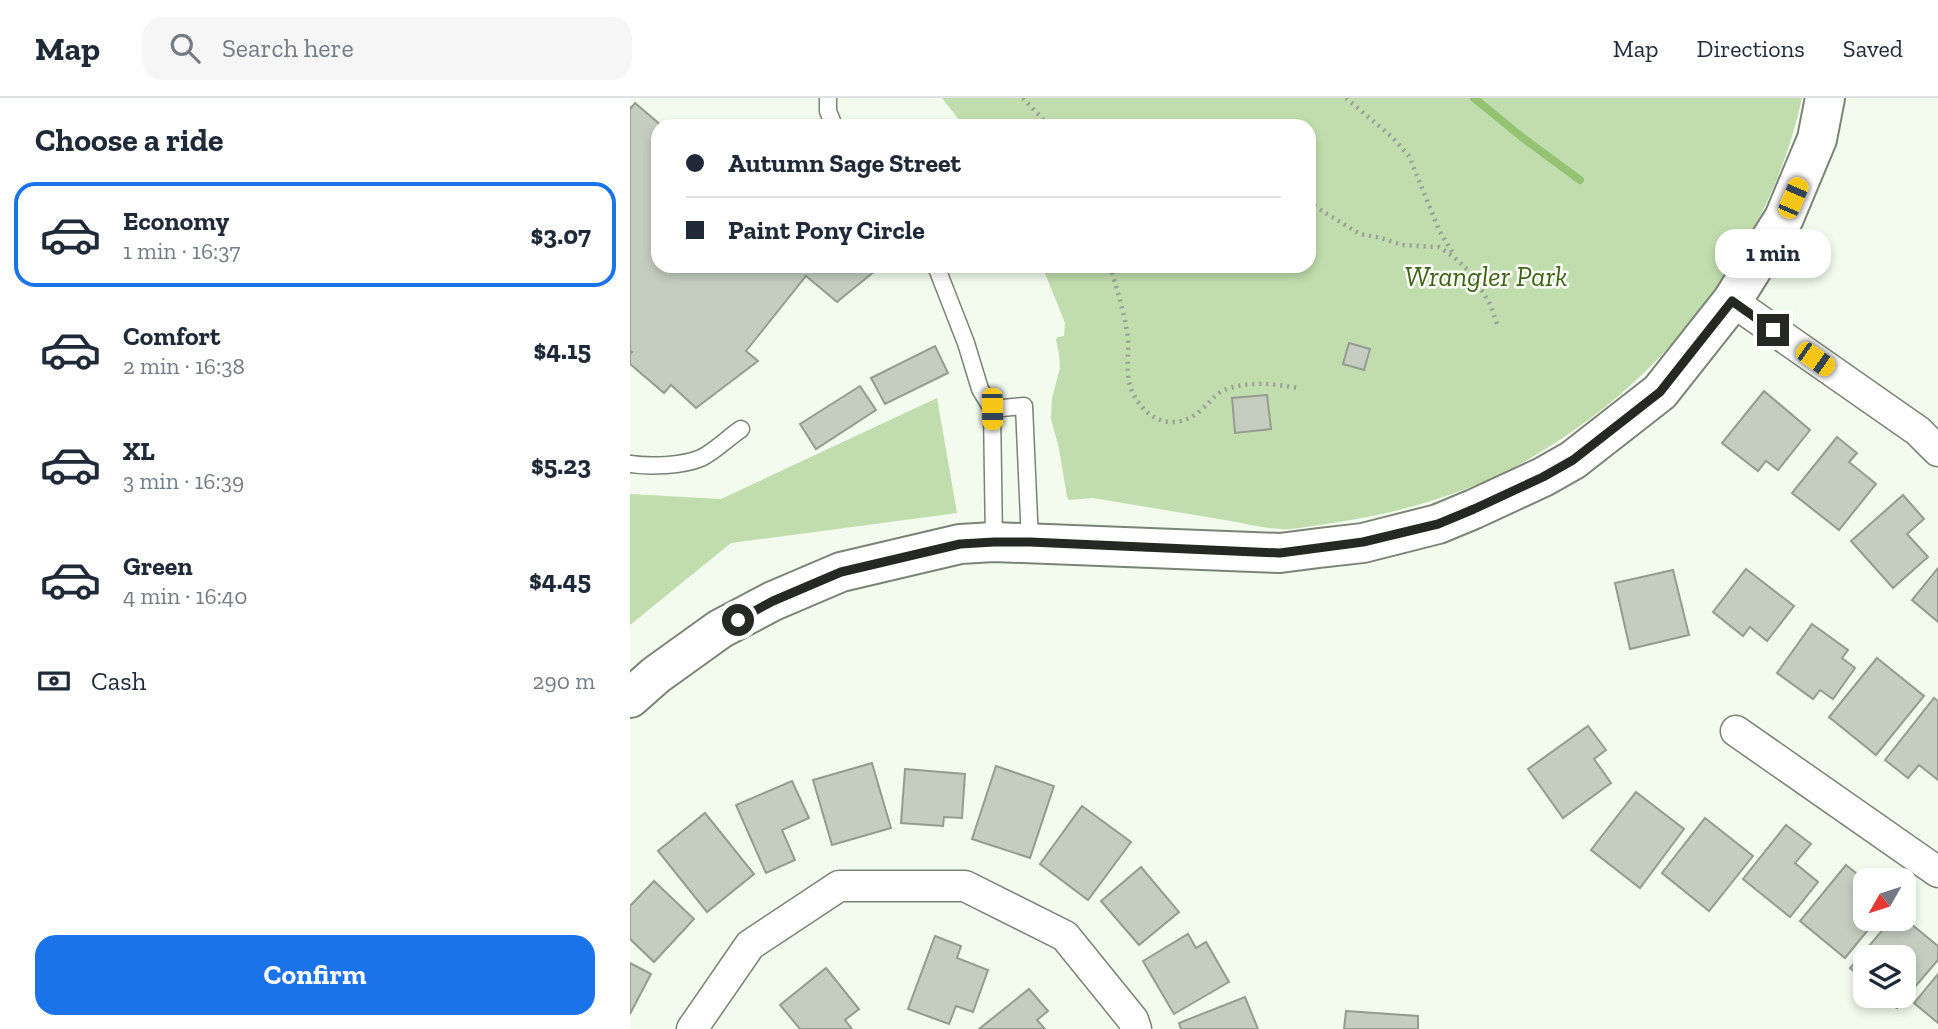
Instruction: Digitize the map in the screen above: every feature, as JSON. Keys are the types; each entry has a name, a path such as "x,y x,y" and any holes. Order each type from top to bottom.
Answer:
{"street":[{"path":"630,698 656,675 720,629 784,596 841,572 960,544 1012,542 1280,553 1363,542 1438,524 1531,483 1573,460 1660,392 1732,301 1784,218 1817,139 1825,98"},
{"path":"1732,301 1918,431 1938,451"},
{"path":"1736,731 1938,872"},
{"path":"692,1029 750,945 839,887 965,886 1065,936 1133,1020 1136,1029"}],"lane":[{"path":"828,98 831,119"},
{"path":"939,273 980,388 992,409 1012,542"},
{"path":"992,409 1024,406 1012,542"},
{"path":"630,464 673,464 701,458 741,429"}],"path":[{"path":"1023,98 1042,119"},
{"path":"1346,98 1393,138 1409,156 1439,230 1455,257"},
{"path":"1316,207 1360,234 1402,245 1439,247 1455,257 1471,273 1490,303 1497,324"},
{"path":"1112,273 1128,338 1129,381 1139,404 1157,419 1180,422 1192,417 1216,394 1228,388 1268,384 1299,388"}],"green space":[{"name":"Wrangler Park","path":"942,98 1802,98 1786,154 1764,208 1736,259 1703,307 1666,351 1624,391 1578,428 1529,459 1480,484 1391,512 1285,529 1093,498 1069,500 1051,419 1052,398 1060,368 1056,339 1064,336 1065,323 1045,273 1316,273 1316,119 958,119"},
{"path":"937,398 957,513 731,543 630,625 630,494 721,499"}],"building":[{"path":"635,103 654,119 651,119 651,273 872,273 837,302 806,276 746,351 758,361 696,408 671,385 664,393 630,364 631,108"},
{"path":"1349,343 1370,349 1364,370 1343,364"},
{"path":"935,346 948,373 885,404 871,378"},
{"path":"860,386 876,410 816,449 800,424"},
{"path":"1764,391 1810,430 1778,470 1766,461 1758,471 1722,443"},
{"path":"1267,395 1271,429 1235,433 1232,398"},
{"path":"1837,437 1857,453 1849,462 1876,484 1839,530 1792,493"},
{"path":"1903,495 1924,519 1907,534 1928,557 1893,588 1851,541"},
{"path":"1938,568 1938,622 1912,600"},
{"path":"1746,569 1794,606 1767,641 1750,627 1743,636 1713,612"},
{"path":"1673,570 1689,635 1630,649 1615,583"},
{"path":"1812,624 1848,650 1842,658 1855,668 1833,699 1820,690 1813,699 1777,673"},
{"path":"1877,658 1924,696 1876,755 1829,717"},
{"path":"1934,698 1938,701 1938,780 1919,765 1908,778 1885,760"},
{"path":"1588,726 1606,750 1594,759 1611,783 1563,818 1528,769"},
{"path":"872,763 891,828 832,845 813,780"},
{"path":"996,766 1054,786 1030,858 972,839"},
{"path":"905,769 965,774 962,818 944,817 943,826 901,823"},
{"path":"792,781 809,818 782,830 795,860 766,873 736,805"},
{"path":"1636,792 1684,829 1640,888 1591,850"},
{"path":"1082,806 1131,842 1088,900 1040,864"},
{"path":"705,813 754,874 707,912 658,851"},
{"path":"1705,818 1753,856 1709,911 1662,873"},
{"path":"1786,825 1811,844 1795,863 1818,882 1790,917 1743,879"},
{"path":"1846,865 1853,871 1853,931 1867,931 1845,958 1800,921"},
{"path":"1141,867 1179,912 1139,945 1101,901"},
{"path":"654,881 694,919 654,962 630,939 630,906"},
{"path":"1916,928 1938,946 1938,960 1916,986 1916,945 1870,945 1882,931 1916,931"},
{"path":"1188,934 1196,948 1206,942 1229,982 1174,1014 1143,961"},
{"path":"935,936 961,946 957,958 988,970 973,1012 956,1006 949,1024 908,1009"},
{"path":"630,963 651,974 630,1014"},
{"path":"826,968 859,1009 845,1020 852,1029 800,1029 780,1005"},
{"path":"1938,974 1938,1023 1916,1005 1916,1001"},
{"path":"1029,989 1048,1011 1037,1020 1045,1029 979,1029"},
{"path":"1245,997 1258,1029 1181,1029 1179,1023"},
{"path":"1346,1011 1418,1016 1418,1029 1344,1029"}],"waterway":[{"path":"1474,98 1580,180"}],"route":[{"path":"738,620 773,601 841,572 960,544 1030,542 1280,553 1363,542 1438,524 1543,477 1573,460 1660,392 1732,301 1773,330"}]}
